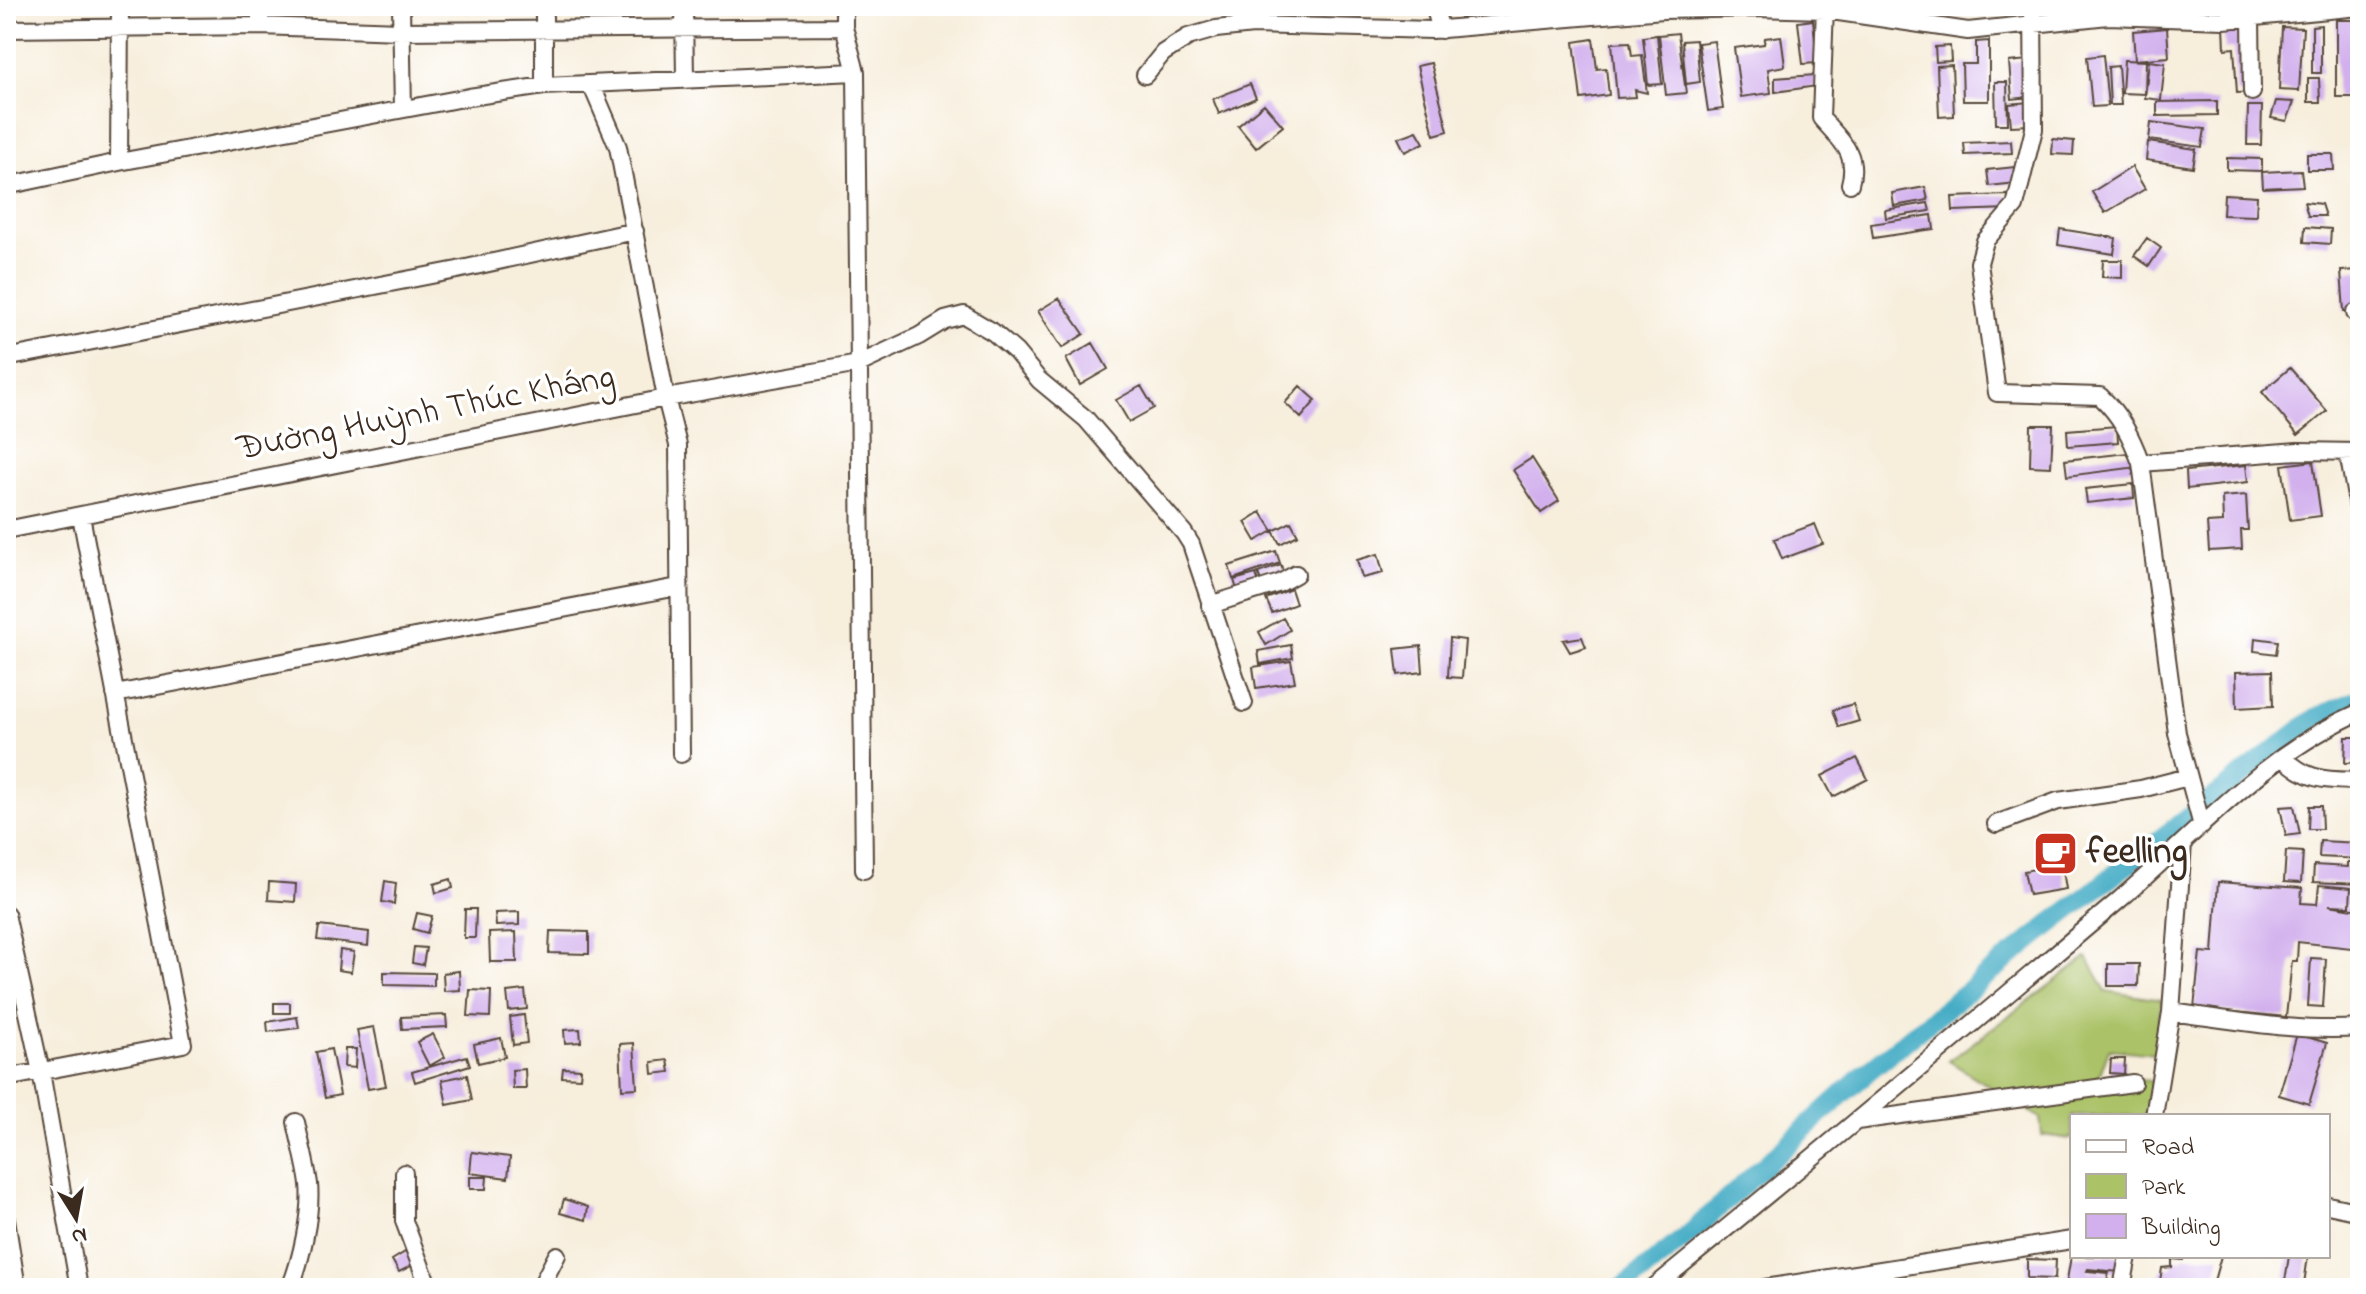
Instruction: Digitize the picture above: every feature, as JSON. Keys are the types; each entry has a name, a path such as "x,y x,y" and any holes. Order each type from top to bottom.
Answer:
{"street":[{"path":"119,162 120,6"},
{"path":"260,6 260,26"},
{"path":"401,6 403,109"},
{"path":"544,6 544,86"},
{"path":"684,6 685,79"},
{"path":"844,6 844,27 856,72 864,870"},
{"path":"1434,6 1441,30"},
{"path":"2033,6 2034,129 2015,206 1985,241 1979,263 1997,393 2100,396 2117,412 2132,438 2141,463 2177,733 2201,821"},
{"path":"1145,75 1163,53 1188,37 1216,29 1253,25 1441,30 1663,10 1825,8 1968,31 2143,12 2251,18 2360,7"},
{"path":"1825,8 1820,76 1821,118 1848,149 1854,171 1850,184"},
{"path":"2251,18 2252,92"},
{"path":"6,29 260,26 400,31 844,27"},
{"path":"6,186 403,109 544,86 856,72"},
{"path":"591,84 618,147 666,398 678,445 681,754"},
{"path":"6,358 457,270 635,231"},
{"name":"Đường Huỳnh Thúc Kháng","path":"6,530 666,398 859,364 919,336 945,320 964,315 993,332 1016,352 1039,380 1086,419 1184,533 1191,544 1210,605"},
{"path":"2141,463 2298,451 2354,452 2360,519"},
{"path":"6,1078 183,1044 81,516"},
{"path":"1244,703 1210,605 1280,583 1296,574"},
{"path":"115,694 678,587"},
{"path":"1653,1288 2035,971 2183,843 2201,821 2304,741 2360,712"},
{"path":"2283,757 2296,770 2320,780 2360,781"},
{"path":"1996,824 2058,801 2191,784"},
{"path":"2154,1114 2171,1012 2183,843"},
{"path":"6,914 41,1072 79,1288"},
{"path":"2171,1012 2277,1026 2341,1030 2360,1028"},
{"path":"1854,1121 2133,1083"},
{"path":"290,1288 299,1261 309,1202 309,1184 296,1122"},
{"path":"404,1173 404,1221 429,1288"},
{"path":"2330,1205 2360,1212"},
{"path":"6,1219 17,1288"},
{"path":"1765,1288 2070,1240"},
{"path":"540,1288 557,1255"},
{"path":"2122,1288 2128,1258"}],"green space":[{"path":"2087,957 2106,991 2162,1000 2154,1054 2109,1049 2099,1077 2153,1081 2147,1114 2070,1114 2070,1139 2042,1135 2040,1118 1949,1061"}],"building":[{"path":"1813,20 1817,63 1803,64 1798,22"},
{"path":"2336,20 2360,20 2360,97 2336,97"},
{"path":"2248,25 2252,92 2237,93 2234,48 2225,49 2224,26"},
{"path":"2321,25 2321,73 2312,73 2312,26"},
{"path":"2282,27 2303,28 2299,91 2279,90"},
{"path":"2167,28 2169,57 2135,60 2133,31"},
{"path":"1678,33 1686,93 1666,95 1659,35"},
{"path":"1657,35 1662,84 1648,85 1643,37"},
{"path":"1781,36 1785,66 1768,69 1771,93 1741,97 1734,48 1764,44 1765,38"},
{"path":"1593,39 1597,69 1606,68 1609,95 1581,99 1574,42"},
{"path":"1696,40 1700,82 1686,84 1682,41"},
{"path":"1714,41 1723,109 1708,111 1698,43"},
{"path":"1989,41 1989,101 1963,101 1962,64 1976,64 1976,42"},
{"path":"1630,42 1632,56 1642,55 1647,93 1635,90 1636,97 1617,98 1612,43"},
{"path":"1950,46 1951,61 1936,62 1935,47"},
{"path":"2103,55 2108,106 2092,107 2087,57"},
{"path":"2028,60 2031,97 2012,99 2009,62"},
{"path":"2124,60 2146,61 2145,94 2122,93"},
{"path":"2149,61 2165,63 2161,100 2145,98"},
{"path":"1431,63 1448,131 1434,135 1417,66"},
{"path":"1952,65 1954,116 1939,117 1937,66"},
{"path":"2118,66 2121,105 2110,105 2108,67"},
{"path":"1815,75 1817,86 1775,92 1775,78"},
{"path":"2308,78 2319,78 2320,102 2308,102"},
{"path":"1995,82 2007,82 2008,124 1996,124"},
{"path":"1250,84 1256,98 1219,114 1213,99"},
{"path":"2217,101 2217,115 2157,116 2157,102"},
{"path":"2276,101 2294,102 2287,121 2271,118"},
{"path":"2029,102 2031,125 2011,126 2009,104"},
{"path":"1264,104 1283,126 1256,148 1238,126"},
{"path":"2248,106 2262,106 2261,145 2247,145"},
{"path":"2151,122 2205,129 2202,147 2149,140"},
{"path":"1417,131 1424,143 1405,152 1398,138"},
{"path":"2053,139 2074,141 2073,155 2052,154"},
{"path":"2011,141 2012,153 1965,155 1964,143"},
{"path":"2148,142 2196,149 2193,167 2146,160"},
{"path":"2307,154 2333,154 2334,170 2307,170"},
{"path":"2227,158 2262,159 2262,171 2227,170"},
{"path":"2015,167 2017,183 1989,186 1987,170"},
{"path":"2132,167 2145,189 2105,213 2092,192"},
{"path":"2301,170 2303,186 2263,188 2262,172"},
{"path":"1925,187 1928,200 1894,206 1892,193"},
{"path":"2224,194 2257,196 2256,216 2223,215"},
{"path":"2008,195 2008,209 1953,211 1952,197"},
{"path":"2304,202 2321,204 2325,216 2308,216"},
{"path":"1928,203 1930,211 1886,218 1885,210"},
{"path":"1932,215 1934,229 1873,238 1871,224"},
{"path":"2305,227 2331,229 2330,244 2304,242"},
{"path":"2060,229 2116,238 2114,254 2058,245"},
{"path":"2147,238 2161,248 2149,266 2134,256"},
{"path":"2103,260 2122,260 2122,278 2102,277"},
{"path":"2360,270 2360,310 2344,311 2341,271"},
{"path":"1059,298 1084,334 1062,348 1038,311"},
{"path":"1093,343 1108,369 1080,385 1066,359"},
{"path":"2290,368 2327,411 2298,435 2262,392"},
{"path":"1141,386 1154,408 1129,422 1116,400"},
{"path":"1300,386 1316,400 1301,418 1285,403"},
{"path":"2031,425 2053,425 2051,467 2030,466"},
{"path":"2117,426 2118,442 2068,446 2067,430"},
{"path":"2137,452 2138,467 2067,476 2065,460"},
{"path":"1532,458 1559,501 1541,513 1513,470"},
{"path":"2313,461 2321,516 2290,520 2282,465"},
{"path":"2246,465 2248,482 2187,489 2186,471"},
{"path":"2133,484 2134,498 2087,503 2085,489"},
{"path":"2246,495 2248,530 2241,530 2242,549 2209,551 2207,523 2223,522 2222,497"},
{"path":"1261,512 1273,531 1256,541 1245,522"},
{"path":"1291,522 1298,535 1280,544 1273,531"},
{"path":"1815,524 1823,544 1782,559 1774,539"},
{"path":"1276,551 1280,563 1233,579 1229,566"},
{"path":"1378,554 1383,573 1362,578 1357,560"},
{"path":"1281,565 1285,577 1262,584 1258,573"},
{"path":"1256,574 1260,587 1238,593 1234,580"},
{"path":"1291,589 1296,604 1272,613 1266,599"},
{"path":"1283,618 1290,630 1266,645 1259,632"},
{"path":"1582,637 1586,647 1570,652 1563,640"},
{"path":"1450,638 1465,640 1462,678 1448,677"},
{"path":"2255,638 2278,641 2276,654 2254,651"},
{"path":"1291,645 1293,658 1260,664 1258,651"},
{"path":"1421,646 1423,672 1398,675 1395,649"},
{"path":"1291,661 1295,682 1256,688 1253,667"},
{"path":"2272,671 2273,706 2237,708 2236,672"},
{"path":"1853,704 1859,721 1839,727 1833,710"},
{"path":"2346,737 2360,737 2360,762 2345,763"},
{"path":"1857,758 1868,779 1833,797 1822,776"},
{"path":"2294,806 2300,834 2286,836 2280,807"},
{"path":"2309,806 2321,806 2322,829 2308,829"},
{"path":"2063,836 2068,861 2044,865 2040,840"},
{"path":"2320,841 2360,843 2360,859 2319,857"},
{"path":"2286,851 2303,852 2301,883 2284,882"},
{"path":"2348,862 2360,862 2360,884 2313,882 2314,865 2348,867"},
{"path":"2062,864 2066,889 2029,895 2024,871"},
{"path":"451,879 453,888 436,893 434,884"},
{"path":"385,881 396,883 394,904 382,902"},
{"path":"269,882 296,884 295,902 268,900"},
{"path":"2218,882 2302,888 2301,903 2317,904 2319,885 2351,888 2350,906 2329,905 2360,910 2360,949 2298,942 2297,961 2292,961 2286,1017 2194,1008 2200,952 2213,953"},
{"path":"465,909 476,909 475,938 464,938"},
{"path":"519,912 519,925 496,926 495,913"},
{"path":"417,913 432,916 427,933 413,929"},
{"path":"319,926 369,932 368,946 317,940"},
{"path":"550,931 589,932 589,954 549,953"},
{"path":"516,932 517,962 490,962 489,933"},
{"path":"414,947 426,948 423,965 412,963"},
{"path":"340,950 354,952 351,972 338,970"},
{"path":"2311,958 2326,959 2323,1007 2308,1006"},
{"path":"2108,964 2139,964 2138,986 2108,986"},
{"path":"459,971 460,990 444,991 443,973"},
{"path":"384,972 434,973 434,986 384,985"},
{"path":"470,990 491,991 490,1017 468,1016"},
{"path":"525,990 527,1009 509,1011 507,992"},
{"path":"274,1003 290,1003 290,1013 274,1013"},
{"path":"446,1015 447,1027 402,1029 401,1017"},
{"path":"524,1015 527,1043 513,1045 510,1017"},
{"path":"297,1017 299,1028 268,1032 267,1022"},
{"path":"374,1027 386,1086 368,1089 357,1030"},
{"path":"580,1029 581,1042 565,1043 564,1030"},
{"path":"433,1034 445,1057 429,1066 417,1042"},
{"path":"2297,1034 2327,1043 2309,1104 2279,1095"},
{"path":"501,1038 505,1057 478,1063 474,1044"},
{"path":"634,1043 637,1088 622,1089 620,1044"},
{"path":"331,1049 340,1095 325,1098 316,1052"},
{"path":"345,1049 356,1049 355,1068 344,1067"},
{"path":"467,1056 470,1065 415,1082 412,1072"},
{"path":"2111,1059 2125,1059 2124,1074 2110,1073"},
{"path":"668,1060 670,1072 653,1074 652,1062"},
{"path":"563,1068 581,1069 580,1078 562,1077"},
{"path":"525,1069 526,1089 513,1089 512,1070"},
{"path":"467,1075 472,1100 447,1105 442,1080"},
{"path":"472,1152 510,1157 508,1178 470,1173"},
{"path":"470,1177 487,1177 486,1189 470,1189"},
{"path":"564,1199 588,1207 586,1220 560,1213"},
{"path":"410,1249 417,1263 399,1272 392,1260"},
{"path":"2071,1258 2123,1258 2120,1272 2088,1269 2109,1273 2105,1288 2092,1288 2067,1280"},
{"path":"2220,1258 2212,1288 2159,1288 2162,1268 2172,1267 2172,1259"},
{"path":"2289,1258 2308,1258 2304,1284 2285,1281"},
{"path":"2027,1259 2056,1260 2055,1279 2027,1278"}],"waterway":[{"path":"1622,1288 1693,1231 1867,1072 2047,927 2316,718 2360,699"}],"place":[{"name":"feelling","path":"2055,853"}]}
